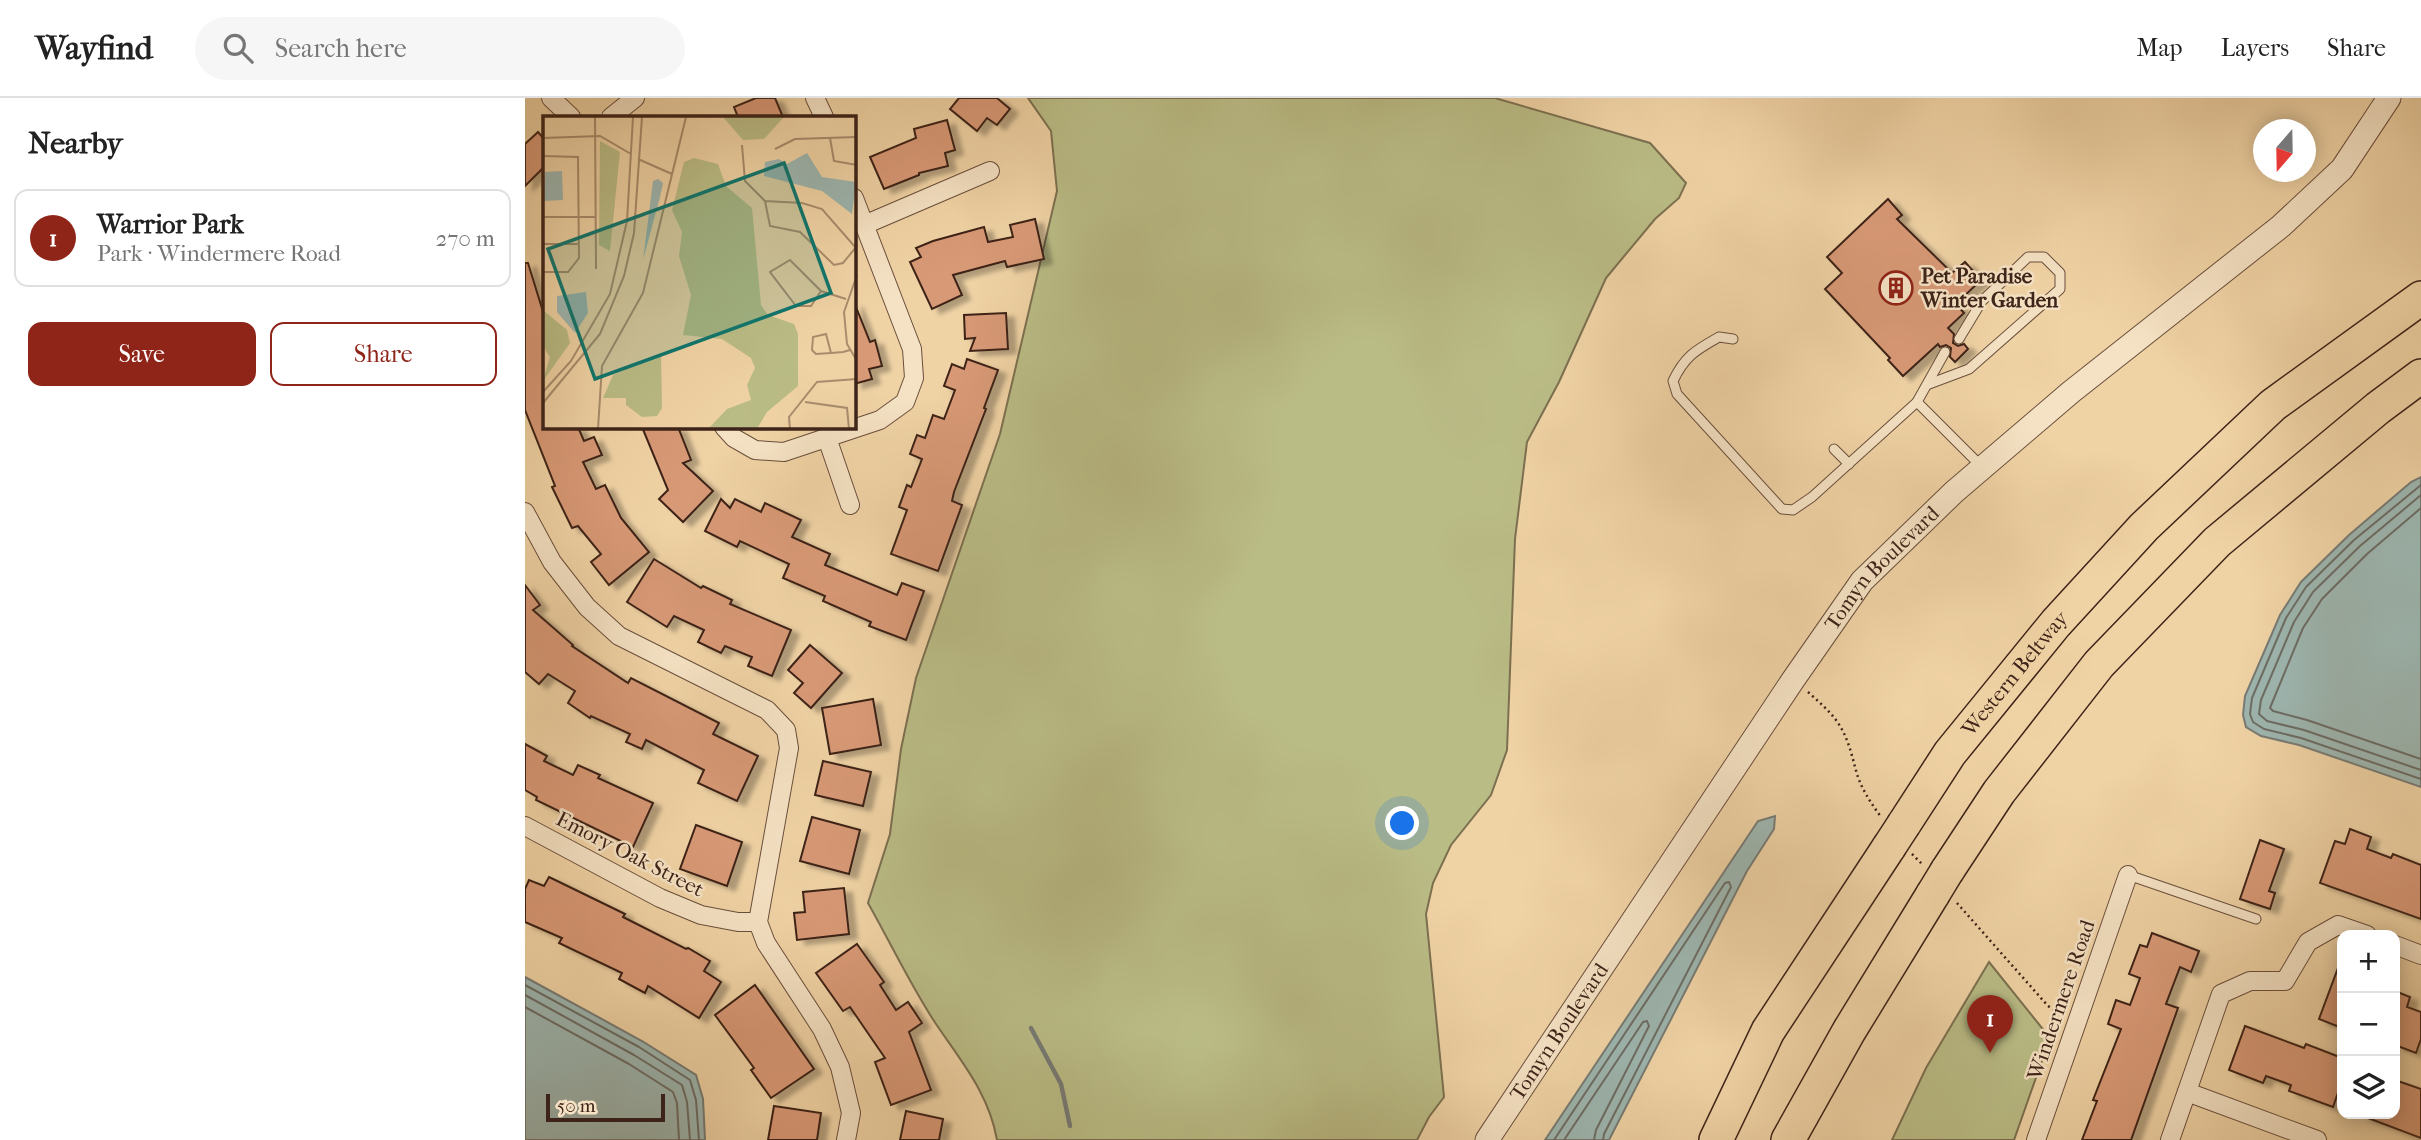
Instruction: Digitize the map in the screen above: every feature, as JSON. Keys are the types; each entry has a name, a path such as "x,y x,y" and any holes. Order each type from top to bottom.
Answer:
{"highway":[{"name":"Western Beltway","path":"1714,1140 1768,1031 1950,752 2056,623 2144,527 2273,405 2421,298"},
{"path":"1788,1140 1849,1031 1940,882 1999,792 2099,664 2217,542 2378,408 2421,376"}],"street":[{"path":"551,98 570,116"},
{"path":"612,116 635,98"},
{"path":"815,98 824,116"},
{"name":"Tomyn Boulevard","path":"1487,1140 1793,680 1862,581 1982,467 2071,392 2281,226 2342,169 2389,98"},
{"path":"863,225 990,171"},
{"path":"856,204 912,349 914,378 905,402 880,420 856,428"},
{"path":"726,429 734,438 755,450 784,452 854,429"},
{"path":"827,438 850,505"},
{"path":"525,512 552,562 586,607 619,635 767,710 786,730 789,748 758,922 766,943 822,1029 840,1067 851,1113 846,1140"},
{"name":"Emory Oak Street","path":"525,826 660,898 701,915 738,922 758,922"},
{"name":"Windermere Road","path":"2036,1140 2127,875"},
{"path":"2170,1140 2221,994 2250,981 2285,981 2308,942 2338,925 2352,930"},
{"path":"2400,948 2421,955"},
{"path":"2187,1092 2317,1140"}],"lane":[{"path":"1929,384 1969,369 2060,289 2060,273 2044,257 2028,257 1982,301 1959,339"},
{"path":"1733,339 1719,337 1701,347 1682,363 1673,381 1677,394 1782,509 1793,510 1812,498 1917,402 1945,352"},
{"path":"1917,402 1982,467"},
{"path":"1834,449 1849,464"},
{"path":"2127,875 2256,919"}],"green space":[{"path":"1028,98 1495,98 1650,143 1686,183 1679,198 1655,219 1606,278 1559,382 1527,442 1515,539 1507,750 1491,795 1451,845 1433,883 1426,914 1444,1097 1417,1140 997,1140 980,1092 925,1007 868,903 890,834 901,749 916,678 1000,434 1057,191 1051,131"},
{"path":"1989,962 2050,1038 2014,1140 1892,1140 1926,1068"}],"water":[{"path":"2421,477 2421,787 2299,745 2261,736 2246,727 2243,715 2245,696 2280,615 2301,582 2349,535 2411,482"},
{"path":"1775,816 1774,829 1747,871 1609,1140 1545,1140 1758,821"},
{"path":"525,977 642,1041 696,1075 703,1099 705,1140 525,1140"}],"building":[{"path":"756,98 775,98 783,116 738,116 734,107"},
{"path":"959,98 997,98 1010,109 997,125 987,118 977,131 950,109"},
{"path":"947,120 955,150 945,153 948,166 919,173 884,189 870,157 916,138 914,129"},
{"path":"538,132 543,138 543,168 525,186 525,144"},
{"name":"Pet Paradise Winter Garden","path":"1888,199 1902,215 1897,219 1952,273 1965,262 1981,280 1956,304 1964,313 1948,328 1954,334 1953,343 1958,346 1964,344 1968,349 1955,362 1950,357 1951,348 1946,345 1940,347 1938,344 1903,376 1888,360 1890,358 1825,289 1842,273 1827,257"},
{"path":"1035,219 1044,259 1007,267 1005,261 953,275 962,295 932,309 910,262 921,257 916,248 984,227 988,242 1013,237 1010,225"},
{"path":"525,263 528,263 543,312 543,429 579,429 584,441 594,437 602,455 583,462 596,489 605,485 621,518 649,552 609,585 591,562 601,554 578,526 572,528 552,487 555,486 525,410"},
{"path":"856,307 870,342 875,340 882,366 869,369 872,379 856,383"},
{"path":"1006,313 1008,349 970,351 975,338 965,339 964,315"},
{"path":"967,359 998,370 954,492 952,501 962,505 938,571 891,554 907,510 899,507 907,485 911,487 922,459 910,454 917,435 925,438 933,415 944,419 955,390 944,386 952,364 964,369"},
{"path":"643,429 679,429 691,460 683,463 713,491 683,522 659,499 668,490"},
{"path":"721,499 730,508 735,499 761,512 765,503 801,520 792,537 830,554 825,565 897,595 902,583 924,591 906,640 869,626 871,622 823,601 825,596 783,578 789,564 740,541 737,547 705,531"},
{"path":"654,559 701,588 703,586 732,600 730,604 791,630 772,676 748,666 752,657 725,646 721,653 698,642 704,630 674,616 667,627 627,602"},
{"path":"525,585 540,605 533,610 572,646 628,683 631,678 719,723 713,734 758,756 737,801 698,783 704,770 646,740 642,749 626,742 630,734 591,716 590,718 568,703 575,691 548,674 539,684 525,672"},
{"path":"810,645 842,673 811,708 794,693 803,683 788,670"},
{"path":"873,699 881,745 830,754 822,708"},
{"path":"525,744 547,756 544,761 573,775 578,765 600,775 598,778 653,803 633,847 536,800 537,797 525,790"},
{"path":"823,761 871,772 863,806 815,795"},
{"path":"812,817 860,830 849,874 800,861"},
{"path":"696,825 742,842 727,886 680,869"},
{"path":"2350,829 2371,837 2367,849 2391,858 2393,854 2421,865 2421,919 2320,883 2335,841 2345,844"},
{"path":"2260,840 2284,849 2269,891 2275,893 2270,909 2240,899"},
{"path":"549,877 625,914 623,917 710,961 704,971 721,982 699,1018 648,986 645,993 619,979 622,973 559,943 562,938 525,922 525,889 529,880 544,886"},
{"path":"844,888 849,934 797,940 794,913 805,912 803,892"},
{"path":"2152,933 2199,951 2191,972 2180,967 2166,1004 2178,1008 2131,1140 2082,1140 2097,1101 2093,1100 2121,1029 2108,1024 2116,1000 2130,1005 2140,978 2129,974 2140,945 2147,947"},
{"path":"857,944 884,982 880,985 896,1010 908,1002 922,1023 909,1032 931,1090 891,1105 875,1062 885,1058 850,1007 843,1011 816,973"},
{"path":"2337,971 2337,1026 2319,1019"},
{"path":"755,985 814,1069 771,1098 751,1070 754,1068 715,1015"},
{"path":"2400,993 2410,997 2407,1007 2421,1012 2421,1039 2416,1053 2400,1047"},
{"path":"2245,1026 2304,1048 2306,1044 2337,1056 2337,1095 2333,1107 2289,1091 2291,1085 2266,1076 2263,1083 2229,1070"},
{"path":"2400,1082 2421,1089 2421,1138 2371,1119 2400,1119"},
{"path":"774,1106 821,1113 817,1140 768,1140"},
{"path":"906,1111 943,1119 939,1140 900,1140"}],"waterway":[{"path":"1031,1028 1061,1084 1070,1126"}],"place":[{"name":"Pet Paradise Winter Garden","path":"1896,288"},
{"name":"Warrior Park","path":"1990,1053"}]}
